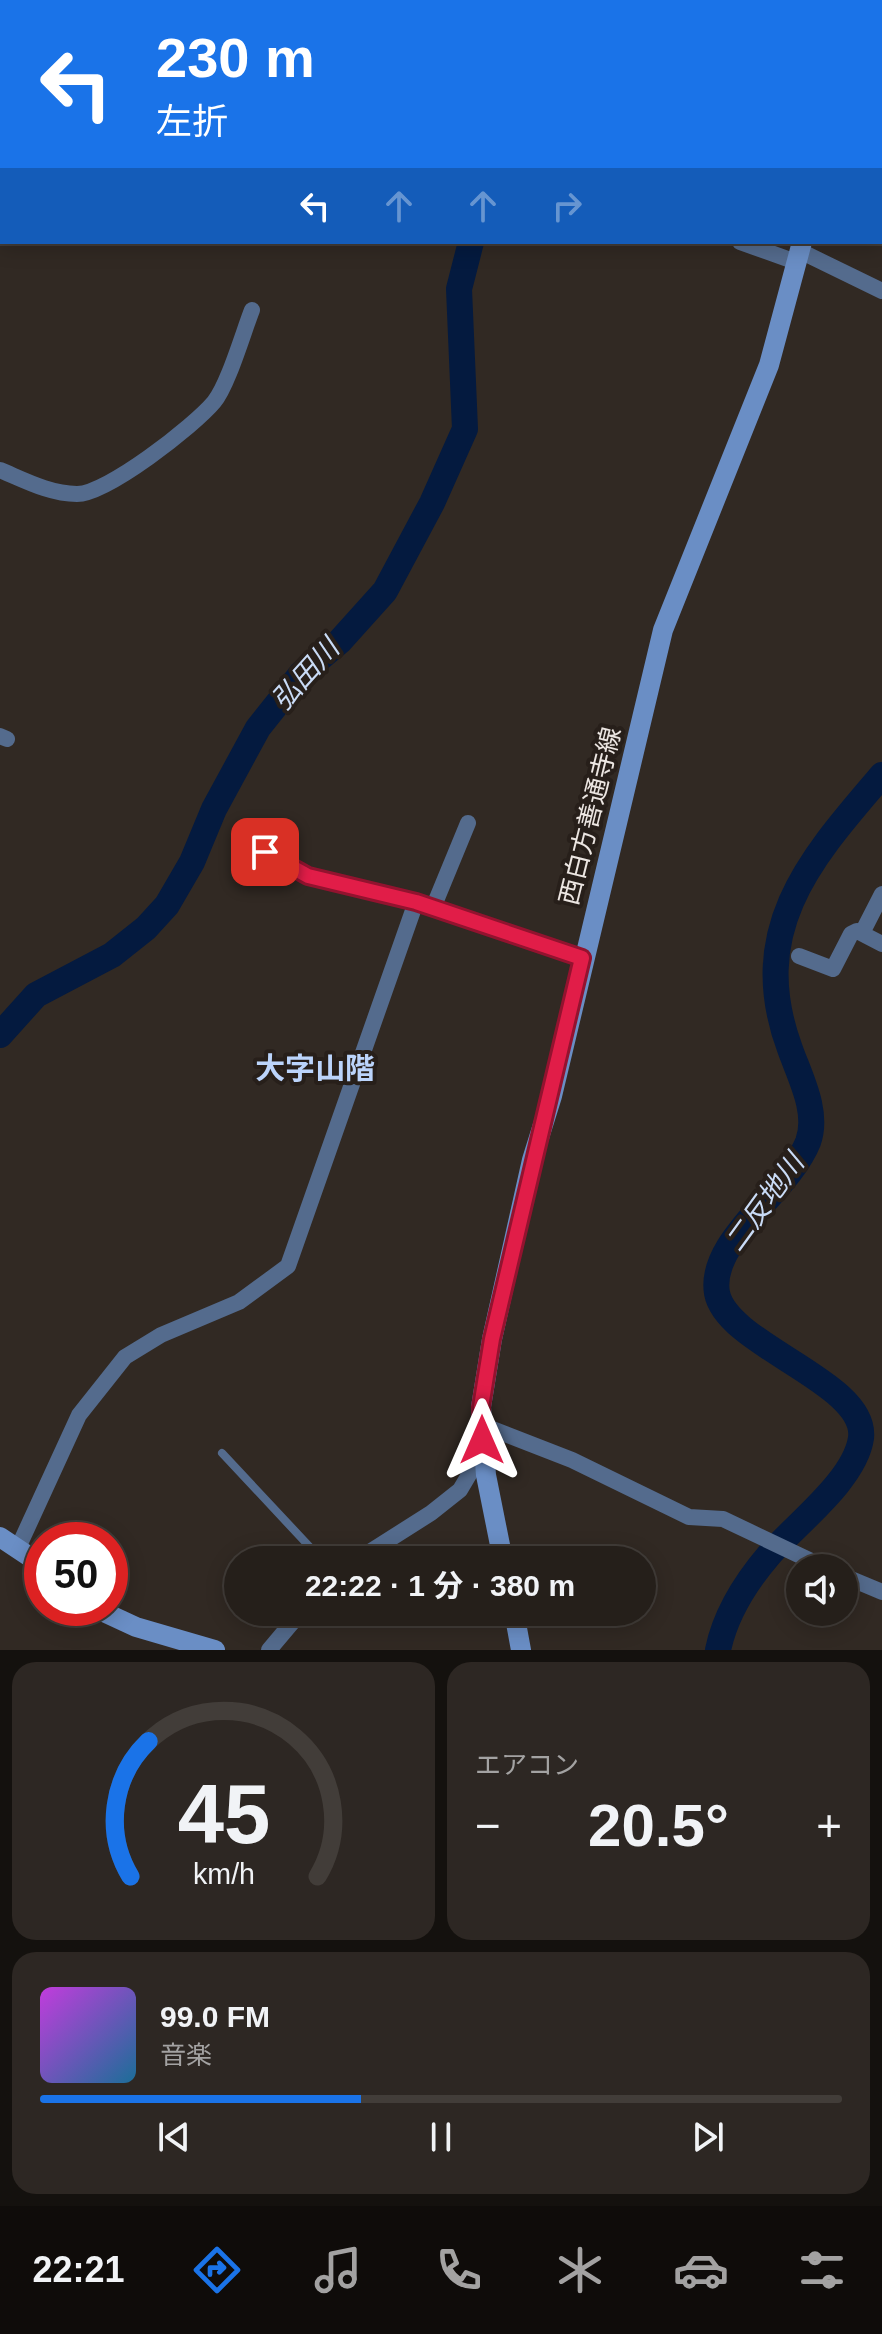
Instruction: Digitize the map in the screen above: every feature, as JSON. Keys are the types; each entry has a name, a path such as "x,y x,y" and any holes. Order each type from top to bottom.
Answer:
{"main road":[{"name":"西白方善通寺線","path":"500,1546 483,1451 482,1425 492,1339 663,630 769,365 799,251"},
{"path":"0,1537 24,1552"},
{"path":"128,1623 215,1650"},
{"path":"517,1626 521,1650"}],"street":[{"path":"753,244 799,251 882,291"},
{"path":"0,470 51,491 80,494 107,483 144,461 216,400 252,310"},
{"path":"433,908 468,823"},
{"path":"265,852 308,876 416,902 582,958"},
{"path":"862,933 882,894"},
{"path":"18,1548 79,1415 125,1357 161,1335 239,1302 288,1266 416,902"},
{"path":"799,956 833,969 851,934 857,931 882,944"},
{"path":"482,1425 572,1460 689,1517 723,1519 796,1554"},
{"path":"379,1546 431,1513 460,1490 483,1451"},
{"path":"858,1582 882,1592"},
{"path":"269,1650 289,1626"}],"lane":[{"path":"222,1453 309,1546"}],"waterway":[{"name":"弘田川","path":"0,1035 36,995 112,955 146,928 167,905 192,862 214,809 258,728 301,674 340,641 385,591 432,503 465,429 459,289 470,244"},
{"name":"二反地川","path":"718,1650 731,1612 752,1576 848,1470 861,1438 857,1418 843,1399 745,1330 726,1312 717,1293 718,1274 725,1254 798,1161 811,1131 807,1095 778,1007 776,968 781,932 792,899 810,867 882,775"}],"district":[{"name":"大字山階","path":"315,1069"}],"route":[{"path":"265,852 308,876 416,902 582,958 552,1096 532,1160 492,1339 481,1407 482,1440"}]}
